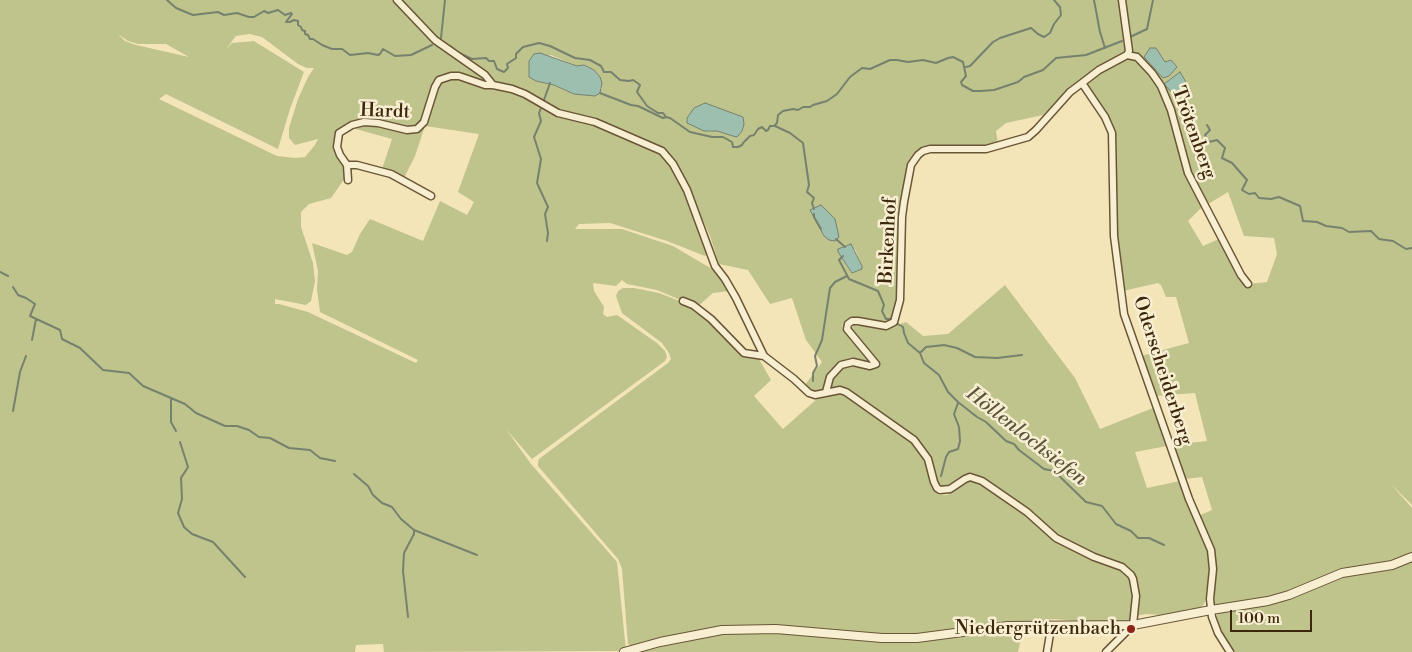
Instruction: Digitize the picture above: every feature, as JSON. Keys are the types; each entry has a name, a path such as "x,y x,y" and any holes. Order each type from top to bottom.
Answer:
{"street":[{"path":"397,0 434,40 485,75 492,85 525,94 558,113 595,122 652,146 668,157 687,190 715,266 736,298 764,356 809,393 815,395 840,390 846,392 914,440 928,459 934,482 940,490 950,489 965,479 977,478 1028,512 1050,533 1064,543 1127,571 1135,585 1136,596 1133,625 1106,652"},
{"path":"1082,83 1099,70 1128,55 1122,0"},
{"name":"Trötenberg","path":"1128,55 1137,58 1152,73 1160,86 1171,110 1188,173 1241,275 1248,284"},
{"name":"Hardt","path":"348,180 347,165 340,155 337,142 339,133 352,125 364,122 413,130 417,129 424,122 432,92 439,80 445,77 459,76 485,85 492,85"},
{"name":"Birkenhof","path":"826,392 830,378 841,365 853,362 870,366 876,364 847,329 848,324 852,321 858,321 886,326 894,322 900,300 903,210 911,165 918,154 930,149 986,150 1024,139 1036,130 1070,92 1082,83"},
{"name":"Oderscheiderberg","path":"1082,83 1105,117 1112,133 1114,236 1124,314 1188,499 1211,550 1213,569 1211,610"},
{"path":"347,165 357,165 391,174 431,196"},
{"path":"683,301 711,319 744,353 764,356"},
{"path":"624,652 678,638 722,630 776,628 882,638 917,638 1008,626 1118,627 1268,601 1289,595 1342,573 1392,565 1412,557"},
{"path":"1211,610 1218,633 1230,652"},
{"path":"1047,652 1050,634 1049,625"}],"green space":[{"path":"0,0 1412,0 1412,505 1390,483 1412,508 1412,552 1404,557 1391,562 1339,571 1287,593 1219,606 1214,604 1216,560 1212,543 1198,516 1212,510 1202,477 1185,479 1172,445 1207,441 1195,393 1155,396 1141,356 1189,343 1176,297 1166,297 1161,285 1158,283 1123,291 1116,226 1114,131 1088,86 1081,79 1043,115 1006,123 996,131 998,144 927,146 916,152 909,164 898,302 890,324 852,318 843,323 842,329 851,329 854,325 886,329 906,322 923,336 948,334 1005,285 1075,378 1100,429 1153,408 1167,446 1135,452 1147,488 1180,481 1189,509 1208,549 1210,567 1205,602 1201,608 1162,615 1146,614 1135,616 1129,623 1055,619 975,627 914,636 804,628 749,626 713,628 676,634 638,645 632,646 628,644 622,569 618,559 538,466 539,459 671,359 662,343 622,313 616,296 618,291 623,288 634,288 659,293 682,302 695,309 695,311 720,331 742,356 759,359 771,380 754,396 783,429 818,398 805,385 822,362 806,340 792,298 770,304 748,270 719,264 710,236 690,192 685,192 707,254 705,256 667,241 610,223 579,224 575,229 622,229 673,246 712,269 729,291 713,293 697,307 657,290 627,284 622,280 616,286 593,283 594,291 604,307 603,314 607,317 617,315 657,343 665,351 667,357 665,361 532,459 506,429 531,464 617,562 626,651 384,652 383,644 356,645 355,652 0,652","holes":["118,34 128,41 138,44 166,44 189,57 125,41","250,34 262,37 298,64 307,68 314,68 298,99 289,128 289,138 295,145 318,139 305,157 277,156 159,99 166,94 278,149 304,72 254,41 232,43 226,49 236,36","1156,48 1165,62 1163,78 1144,57","551,55 577,66 584,65 600,77 602,89 565,90 554,85 536,81 530,77 529,61","453,73 486,82 508,85 487,89 454,77 441,83 436,89 424,125 421,119 433,83 439,77","351,123 352,128 392,139 382,169 404,178 415,156 425,126 479,134 458,192 474,202 467,215 440,201 423,241 370,219 360,234 352,252 347,255 312,243 318,271 317,289 320,312 418,360 416,363 308,312 275,304 275,299 306,305 311,301 315,281 313,263 301,227 301,212 309,204 331,198 345,178 344,168 334,147 338,130","1228,192 1244,236 1274,238 1277,254 1267,282 1249,284 1221,238 1203,246 1188,221 1200,209","855,249 862,266 851,272 838,252","970,477 980,483 970,481 947,495 939,495 931,487 940,486 950,489","982,484 1027,512 1045,532 1024,513"]},
{"path":"1412,561 1412,652 1233,652 1216,619 1218,613 1295,597 1337,577 1396,567"},
{"path":"1023,630 1018,652 640,652 705,636 737,632 769,631 916,641"}],"shaded area":[{"path":"1150,48 1156,48 1165,62 1171,60 1177,67 1169,76 1163,78 1144,57"},
{"path":"540,53 577,66 584,65 594,70 602,83 600,93 595,96 574,94 529,77 529,61 534,54"},
{"path":"1180,72 1190,89 1182,96 1173,94 1164,84"},
{"path":"705,103 743,117 742,131 737,137 717,131 704,131 687,123 687,118 694,108"},
{"path":"821,205 835,219 839,237 835,241 829,240 824,236 810,210"},
{"path":"851,244 862,266 862,269 852,273 838,252 838,249"}],"waterway":[{"path":"167,0 176,8 193,15 218,12 224,15 237,13 254,17 264,11 268,13 278,10 285,15 291,13 286,22 298,21 298,25 310,39 332,49 342,49 350,55 368,53 378,55 383,49 395,56 411,55 432,45"},
{"path":"441,38 445,0"},
{"path":"966,67 970,66 993,42 1000,38 1031,28 1044,37 1050,33 1061,15 1060,7 1054,0"},
{"path":"1094,0 1105,48"},
{"path":"1130,37 1147,29 1153,0"},
{"name":"Höllenlochsiefen","path":"450,46 457,52 472,59 486,58 489,61 494,61 497,69 504,72 508,68 507,64 516,58 516,54 523,47 539,43 575,58 590,60 601,66 604,72 611,72 620,80 633,80 636,82 640,85 637,92 647,106 658,113 663,113 666,117 690,132 712,137 723,137 732,142 733,147 738,147 750,136 754,135 758,129 762,127 766,131 770,126 774,126 777,123 778,115 783,111 798,110 827,101 837,94 850,77 862,68 870,69 890,60 908,62 923,60 936,63 953,57 963,62 966,76 961,82 962,85 973,91 994,90 1018,82 1024,77 1043,70 1056,58 1086,55 1122,41"},
{"path":"544,100 550,83"},
{"path":"600,93 638,106 663,118 666,117"},
{"path":"541,108 539,113 541,121 534,137 541,159 537,183 548,207 545,214 548,233 547,241"},
{"path":"1207,125 1210,130 1205,135 1209,142 1217,140 1225,148 1222,158 1232,163 1247,180 1242,190 1249,194 1255,193 1259,198 1271,199 1279,197 1300,206 1303,221 1317,222 1326,226 1342,228 1349,232 1371,231 1379,239 1393,241 1406,249 1412,248"},
{"name":"Höllenlochsiefen","path":"775,126 790,133 803,143 809,185 807,192 814,198 812,203 814,209"},
{"name":"Höllenlochsiefen","path":"814,214 821,229"},
{"name":"Höllenlochsiefen","path":"836,239 845,247"},
{"name":"Höllenlochsiefen","path":"843,256 839,260 849,279 878,291 884,305 882,311 886,319 891,319"},
{"path":"0,272 8,276"},
{"path":"813,381 813,373 817,366 815,356 822,340 830,288 835,282 847,276"},
{"path":"13,287 18,295 35,304 30,316 60,330 62,339 80,348 103,370 129,373 143,386 185,404 196,413 225,426 237,426 249,430 259,437 270,438 289,448 310,450 320,458 335,461"},
{"path":"32,340 36,319"},
{"name":"Höllenlochsiefen","path":"896,323 903,327 908,343 920,353 924,363 939,375 948,392 958,402 1044,469 1054,471 1086,502 1102,506 1116,524 1131,531 1138,538 1149,538 1164,545"},
{"path":"920,353 926,347 944,345 957,348 975,357 997,358 1022,355"},
{"path":"13,411 20,372 26,356"},
{"path":"171,399 171,422 176,431"},
{"path":"941,476 946,457 949,452 958,449 960,441 959,427 954,414 958,403"},
{"path":"180,442 188,467 181,478 182,499 178,513 184,527 192,534 213,542 245,577"},
{"path":"354,474 368,486 373,495 382,503 392,507 401,519 414,530 477,555"},
{"path":"408,617 403,571 404,553 414,534 414,530"}],"place":[{"name":"Niedergrützenbach","path":"1131,629"}]}
